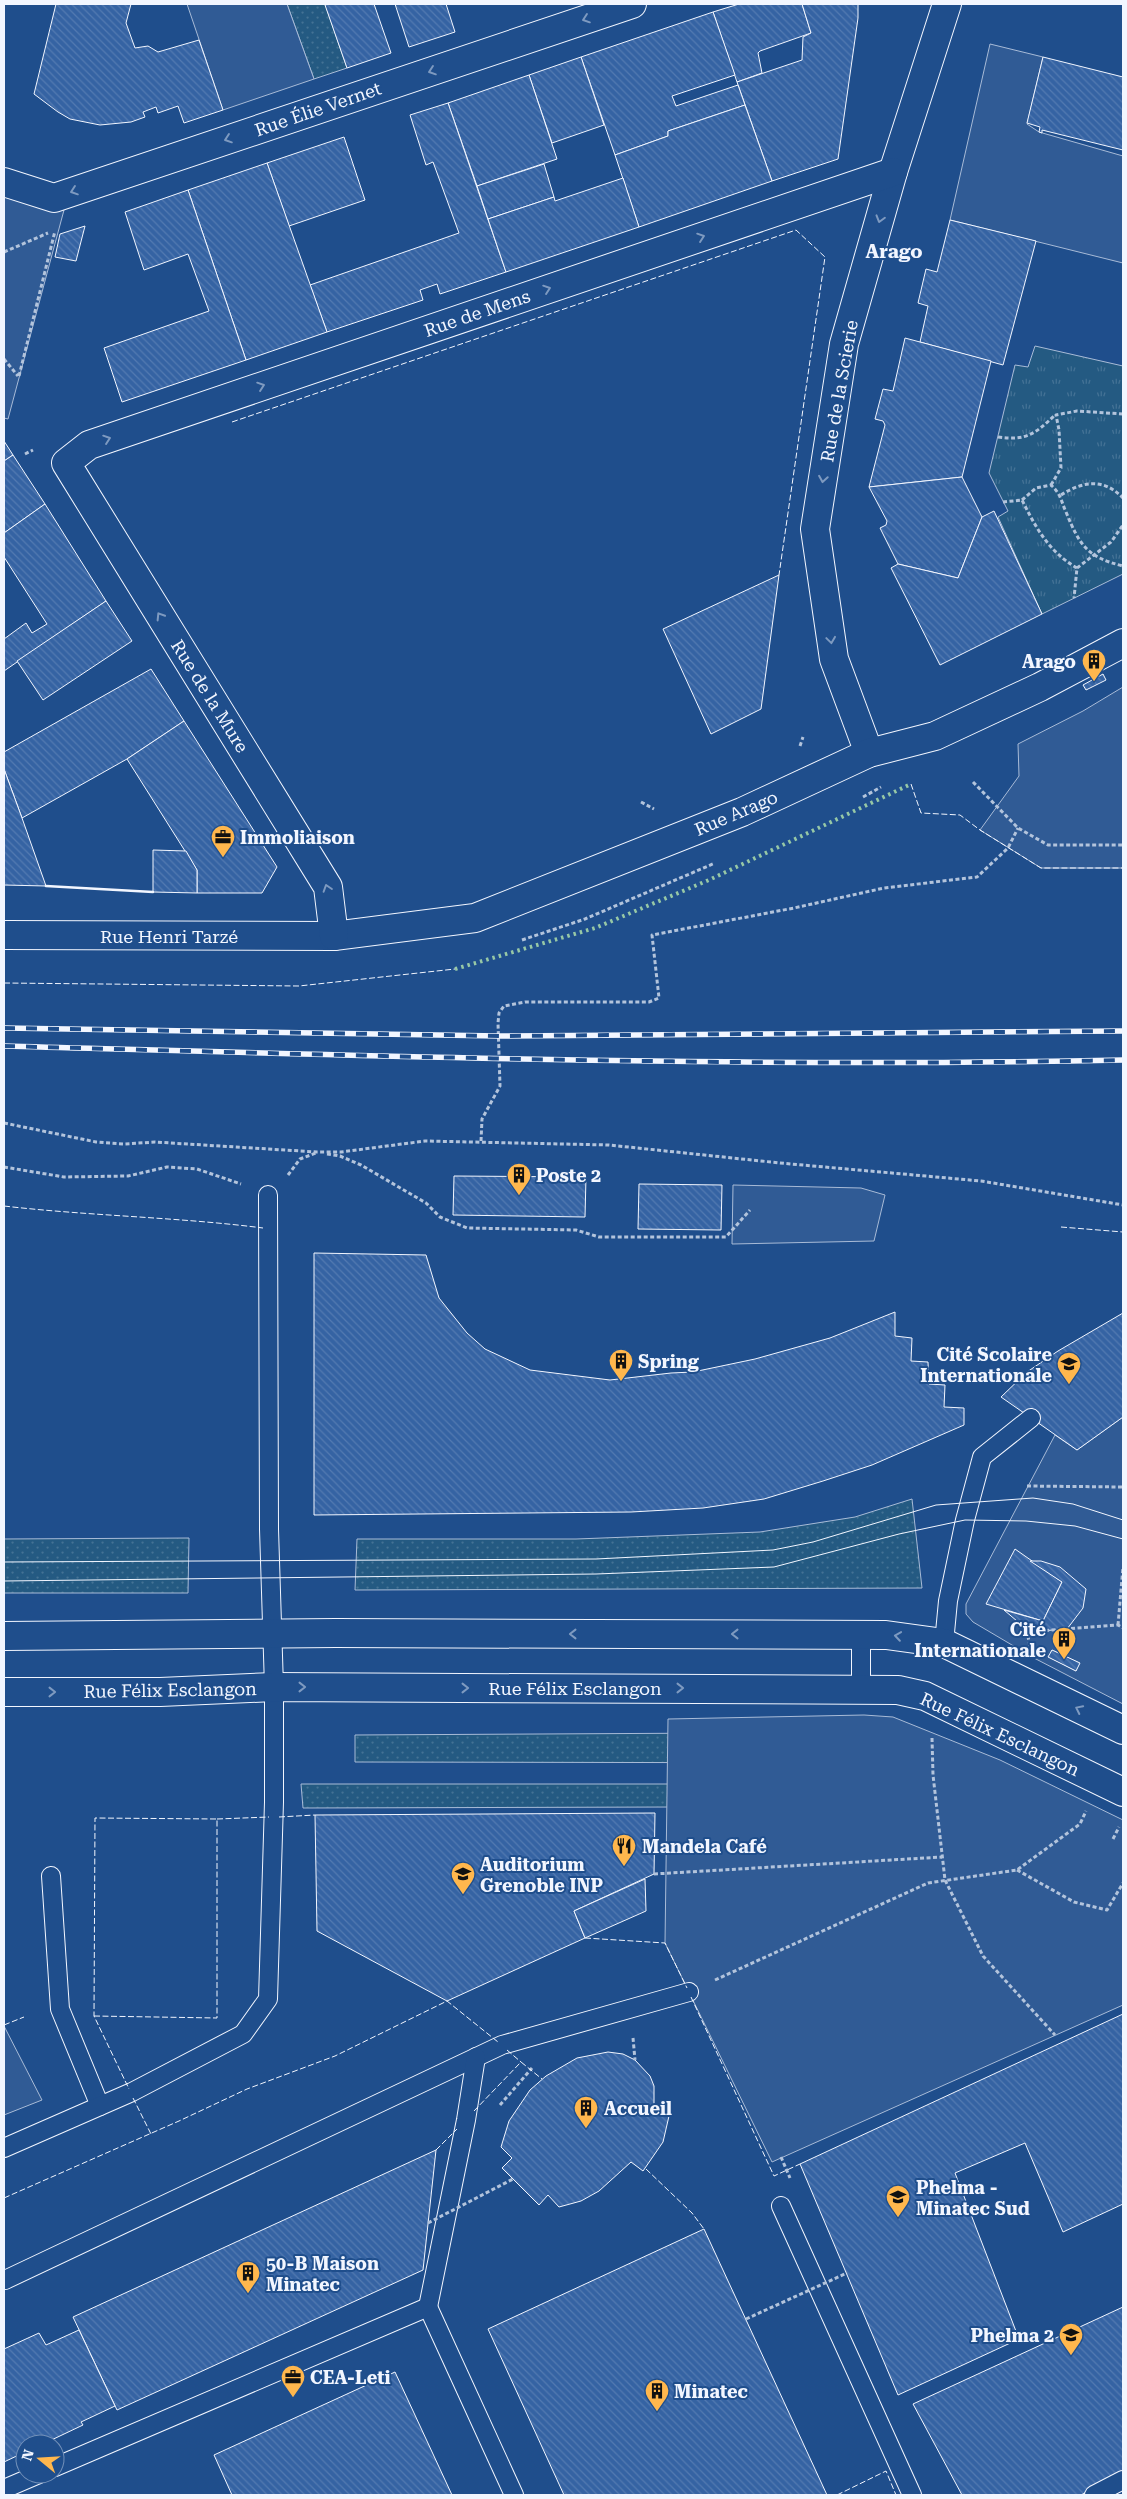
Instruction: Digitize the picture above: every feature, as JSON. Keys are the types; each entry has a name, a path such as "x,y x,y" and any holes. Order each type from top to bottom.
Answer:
{"street":[{"name":"Rue Élie Vernet","path":"4,182 54,198 632,4"},
{"name":"Rue de la Scierie","path":"869,753 834,659 815,529 844,344 893,172 947,4"},
{"name":"Rue de Mens","path":"66,463 89,445 893,172"},
{"name":"Rue de la Mure","path":"66,463 328,887 334,936"},
{"name":"Rue Arago","path":"334,936 475,918 742,812 869,753 936,736 1040,687 1123,644"},
{"name":"Rue Henri Tarzé","path":"4,935 334,936"},
{"path":"4,1636 274,1633 886,1635 944,1643 1123,1730"},
{"name":"Rue Félix Esclangon","path":"4,1692 160,1692 274,1687 898,1690 925,1696 1123,1792"}],"lane":[{"path":"4,2148 132,2092 243,2034 268,1999 274,1802 274,1633 269,1529 268,1195"},
{"path":"944,1643 950,1593 965,1520 982,1457 1031,1418"},
{"path":"861,1635 861,1689"},
{"path":"51,1876 60,2009 100,2106"},
{"path":"5,2280 502,2045 689,1992"},
{"path":"476,2057 466,2120 428,2307 514,2495"},
{"path":"781,2206 912,2495"},
{"path":"65,2463 428,2307"},
{"path":"1094,2495 1123,2480"},
{"path":"4,2489 16,2484"}],"path":[{"path":"4,252 56,230 19,376 4,359"},
{"path":"998,437 1014,439 1036,434 1056,415 1077,411 1123,414"},
{"path":"1003,502 1022,500 1036,488 1051,485 1061,468 1059,430 1056,415"},
{"path":"1061,495 1078,485 1102,484 1117,492 1123,498"},
{"path":"1051,485 1061,495 1078,539 1094,556 1123,566"},
{"path":"1022,500 1036,528 1060,558 1077,568"},
{"path":"1074,598 1077,568 1111,542 1123,525"},
{"path":"973,782 1018,828 1048,845 1123,845"},
{"path":"481,1141 482,1119 500,1086 498,1023 499,1013 504,1006 525,1002 648,1002 659,998 652,935 884,888 977,877 1008,848 1018,828"},
{"path":"4,1123 96,1142 124,1144 155,1142 317,1152 341,1152 425,1141 609,1145 780,1164 981,1181 1123,1204"},
{"path":"576,1230 600,1237 726,1238 750,1210"},
{"path":"1027,1486 1123,1488"},
{"path":"1118,1625 1123,1567"},
{"path":"1026,1632 1118,1625 1123,1628"},
{"path":"932,1732 933,1775 945,1880 983,1956 1055,2035"},
{"path":"1113,1839 1122,1820"},
{"path":"689,1992 928,1883 1017,1870 1080,1824"},
{"path":"654,1874 942,1857"},
{"path":"1017,1870 1074,1902 1107,1910 1123,1883"},
{"path":"498,2107 531,2070 550,2032"},
{"path":"428,2223 513,2179"},
{"path":"746,2319 847,2273"}],"green space":[{"path":"287,4 325,4 347,68 314,79"},
{"path":"1035,346 1123,366 1123,574 1042,614 998,517 1008,511 989,473 1015,365 1028,367"},
{"path":"912,1499 922,1588 355,1590 357,1539 576,1539 760,1532 855,1517"},
{"path":"189,1538 188,1593 4,1593 4,1539"},
{"path":"723,1733 923,1763 355,1762 355,1735"},
{"path":"301,1784 676,1784 676,1807 303,1808"}],"shaded area":[{"path":"187,4 287,4 314,79 223,110"},
{"path":"990,44 1043,57 1027,124 1039,132 1123,156 1123,263 950,220"},
{"path":"4,194 64,210 8,419 4,418"},
{"path":"1123,687 1123,868 1041,868 980,830 1019,776 1018,744 1083,711"},
{"path":"733,1185 861,1188 885,1195 874,1241 732,1244"},
{"path":"1123,1417 1123,1704 1034,1658 973,1622 966,1614 966,1604 1055,1435 1077,1450","holes":["1052,1650 1079,1663 1076,1671 1049,1657"]},
{"path":"864,1715 893,1717 1000,1760 1123,1820 1123,2005 772,2162 665,1943 668,1719"},
{"path":"4,2026 42,2100 4,2115"}],"building":[{"path":"56,4 131,4 126,23 135,48 148,46 158,52 199,40 223,110 184,123 178,106 158,113 156,107 143,112 145,117 131,122 100,125 70,119 58,112 34,94"},
{"path":"374,4 391,53 347,68 325,5"},
{"path":"395,4 446,4 455,32 409,47"},
{"path":"739,4 802,4 811,33 760,51 758,53 762,73 737,82 713,12"},
{"path":"802,4 858,4 858,18 838,159 772,181 737,82 802,60 803,37 811,33"},
{"path":"713,12 735,75 672,96 676,106 738,85 745,105 668,131 668,136 615,155 581,57"},
{"path":"581,57 604,125 552,143 529,75"},
{"path":"1043,57 1123,77 1123,150 1042,130 1042,133 1039,132 1040,127 1027,123"},
{"path":"529,75 557,159 477,186 448,103"},
{"path":"448,103 506,272 440,294 437,284 420,290 423,300 327,332 310,285 459,233 433,162 426,165 410,115"},
{"path":"745,105 772,181 639,227 615,155 668,136 668,131"},
{"path":"344,137 365,200 289,226 267,163"},
{"path":"267,163 327,332 246,360 188,190"},
{"path":"544,164 554,197 488,219 477,186"},
{"path":"623,178 639,227 506,272 488,219 554,197 555,201"},
{"path":"188,190 246,360 122,402 104,348 209,311 188,254 144,270 125,212"},
{"path":"950,220 1036,241 1003,365 920,342 928,306 918,303 926,269 937,272"},
{"path":"85,226 76,261 55,257 60,234"},
{"path":"905,338 991,361 962,477 869,487 885,425 883,421 875,419 883,389 893,391"},
{"path":"4,441 13,455 4,461"},
{"path":"13,455 45,504 4,533 4,461"},
{"path":"962,477 982,517 958,578 898,564 880,528 886,525 887,521 869,487"},
{"path":"45,504 106,601 4,671 4,639 26,623 32,633 47,624 4,557 4,533"},
{"path":"994,511 1042,614 940,665 891,568 898,564 958,578 982,517"},
{"path":"779,575 761,709 711,734 663,629"},
{"path":"106,601 132,641 43,700 17,661"},
{"path":"151,669 184,721 127,759 22,818 4,769 4,752"},
{"name":"Arago","path":"1103,674 1106,680 1086,690 1083,685"},
{"path":"184,721 277,867 262,893 197,893 197,870 127,759"},
{"path":"4,769 22,818 46,886 4,885"},
{"path":"153,850 186,851 197,870 197,893 153,892"},
{"name":"Poste 2","path":"454,1176 586,1177 585,1217 453,1215"},
{"path":"639,1184 722,1185 721,1230 638,1229"},
{"name":"Spring","path":"314,1253 426,1255 439,1298 467,1333 485,1349 530,1370 610,1380 693,1372 755,1359 830,1338 895,1312 895,1336 912,1338 911,1361 928,1362 929,1384 945,1385 944,1407 964,1408 964,1425 872,1465 823,1481 764,1499 703,1508 631,1512 314,1515"},
{"name":"Cité Scolaire Internationale","path":"1123,1313 1123,1417 1077,1450 1001,1397 1027,1372 1058,1351"},
{"path":"1015,1549 1062,1582 1043,1621 986,1604"},
{"path":"1030,1561 1041,1561 1060,1567 1086,1589 1083,1608 1067,1629 1039,1631 1024,1627 1004,1610 1043,1621 1062,1582"},
{"name":"Cité Internationale","path":"1052,1650 1080,1663 1076,1671 1048,1657"},
{"name":"Auditorium Grenoble INP","path":"655,1813 654,1874 574,1911 585,1938 447,2001 317,1931 315,1815"},
{"path":"645,1879 646,1911 585,1938 574,1911"},
{"name":"Phelma - Minatec Sud","path":"1123,2014 1123,2204 1063,2232 1025,2143 955,2173 1019,2339 898,2395 800,2164"},
{"name":"Accueil","path":"608,2052 623,2054 635,2060 650,2076 654,2086 654,2113 669,2116 663,2142 643,2171 631,2162 599,2191 581,2201 559,2207 548,2195 539,2205 502,2168 512,2158 501,2147 509,2121 530,2090 546,2076 577,2058"},
{"name":"50-B Maison Minatec","path":"436,2150 423,2270 117,2410 73,2317"},
{"name":"Minatec","path":"704,2229 827,2495 564,2495 488,2329"},
{"name":"Phelma 2","path":"1123,2307 1123,2472 1081,2495 962,2495 913,2404"},
{"path":"79,2330 115,2406 81,2422 83,2425 64,2434 15,2434 15,2457 4,2462 4,2349 39,2333 46,2345"},
{"path":"395,2372 452,2495 232,2495 214,2455"}],"tram line":[{"path":"4,1562 596,1559 773,1550 813,1542 936,1505 1033,1498 1073,1504 1123,1520"},
{"path":"4,1581 596,1574 774,1567 899,1534 965,1520 1026,1521 1075,1526 1123,1539"}],"railway":[{"path":"4,1028 499,1036 1123,1031"},
{"path":"4,1046 703,1062 843,1063 1123,1060"}],"hedge":[{"path":"455,969 595,928 709,880 911,784"}],"fence":[{"path":"232,422 796,230 825,257 779,575"},
{"path":"911,784 921,813 960,815 980,830 1041,868 1123,868"},
{"path":"4,983 299,986 455,969"},
{"path":"4,1206 263,1228"},
{"path":"1061,1227 1123,1232"},
{"path":"279,1817 315,1815"},
{"path":"217,1819 269,1817"},
{"path":"94,2016 217,2018 217,1819 95,1818 94,2016 129,2089"},
{"path":"585,1938 665,1943 687,1988"},
{"path":"691,1997 774,2176 800,2164"},
{"path":"4,2198 247,2089 335,2056 447,2001 498,2042"},
{"path":"4,2025 24,2017"},
{"path":"507,2050 521,2062"},
{"path":"474,2111 521,2062 542,2079"},
{"path":"133,2098 151,2134"},
{"path":"436,2150 457,2129"},
{"path":"646,2169 692,2213 704,2229"},
{"path":"837,2495 886,2471 896,2495"}],"wall":[{"path":"46,886 153,892"}],"place":[{"name":"Arago","path":"1094,682"},
{"name":"Immoliaison","path":"223,858"},
{"name":"Poste 2","path":"519,1196"},
{"name":"Spring","path":"621,1382"},
{"name":"Cité Scolaire Internationale","path":"1069,1385"},
{"name":"Cité Internationale","path":"1064,1660"},
{"name":"Mandela Café","path":"624,1867"},
{"name":"Auditorium Grenoble INP","path":"463,1895"},
{"name":"Accueil","path":"586,2129"},
{"name":"Phelma - Minatec Sud","path":"898,2218"},
{"name":"50-B Maison Minatec","path":"248,2294"},
{"name":"Phelma 2","path":"1071,2356"},
{"name":"CEA-Leti","path":"293,2398"},
{"name":"Minatec","path":"657,2412"}],"district":[{"name":"Arago","path":"894,251"}]}
